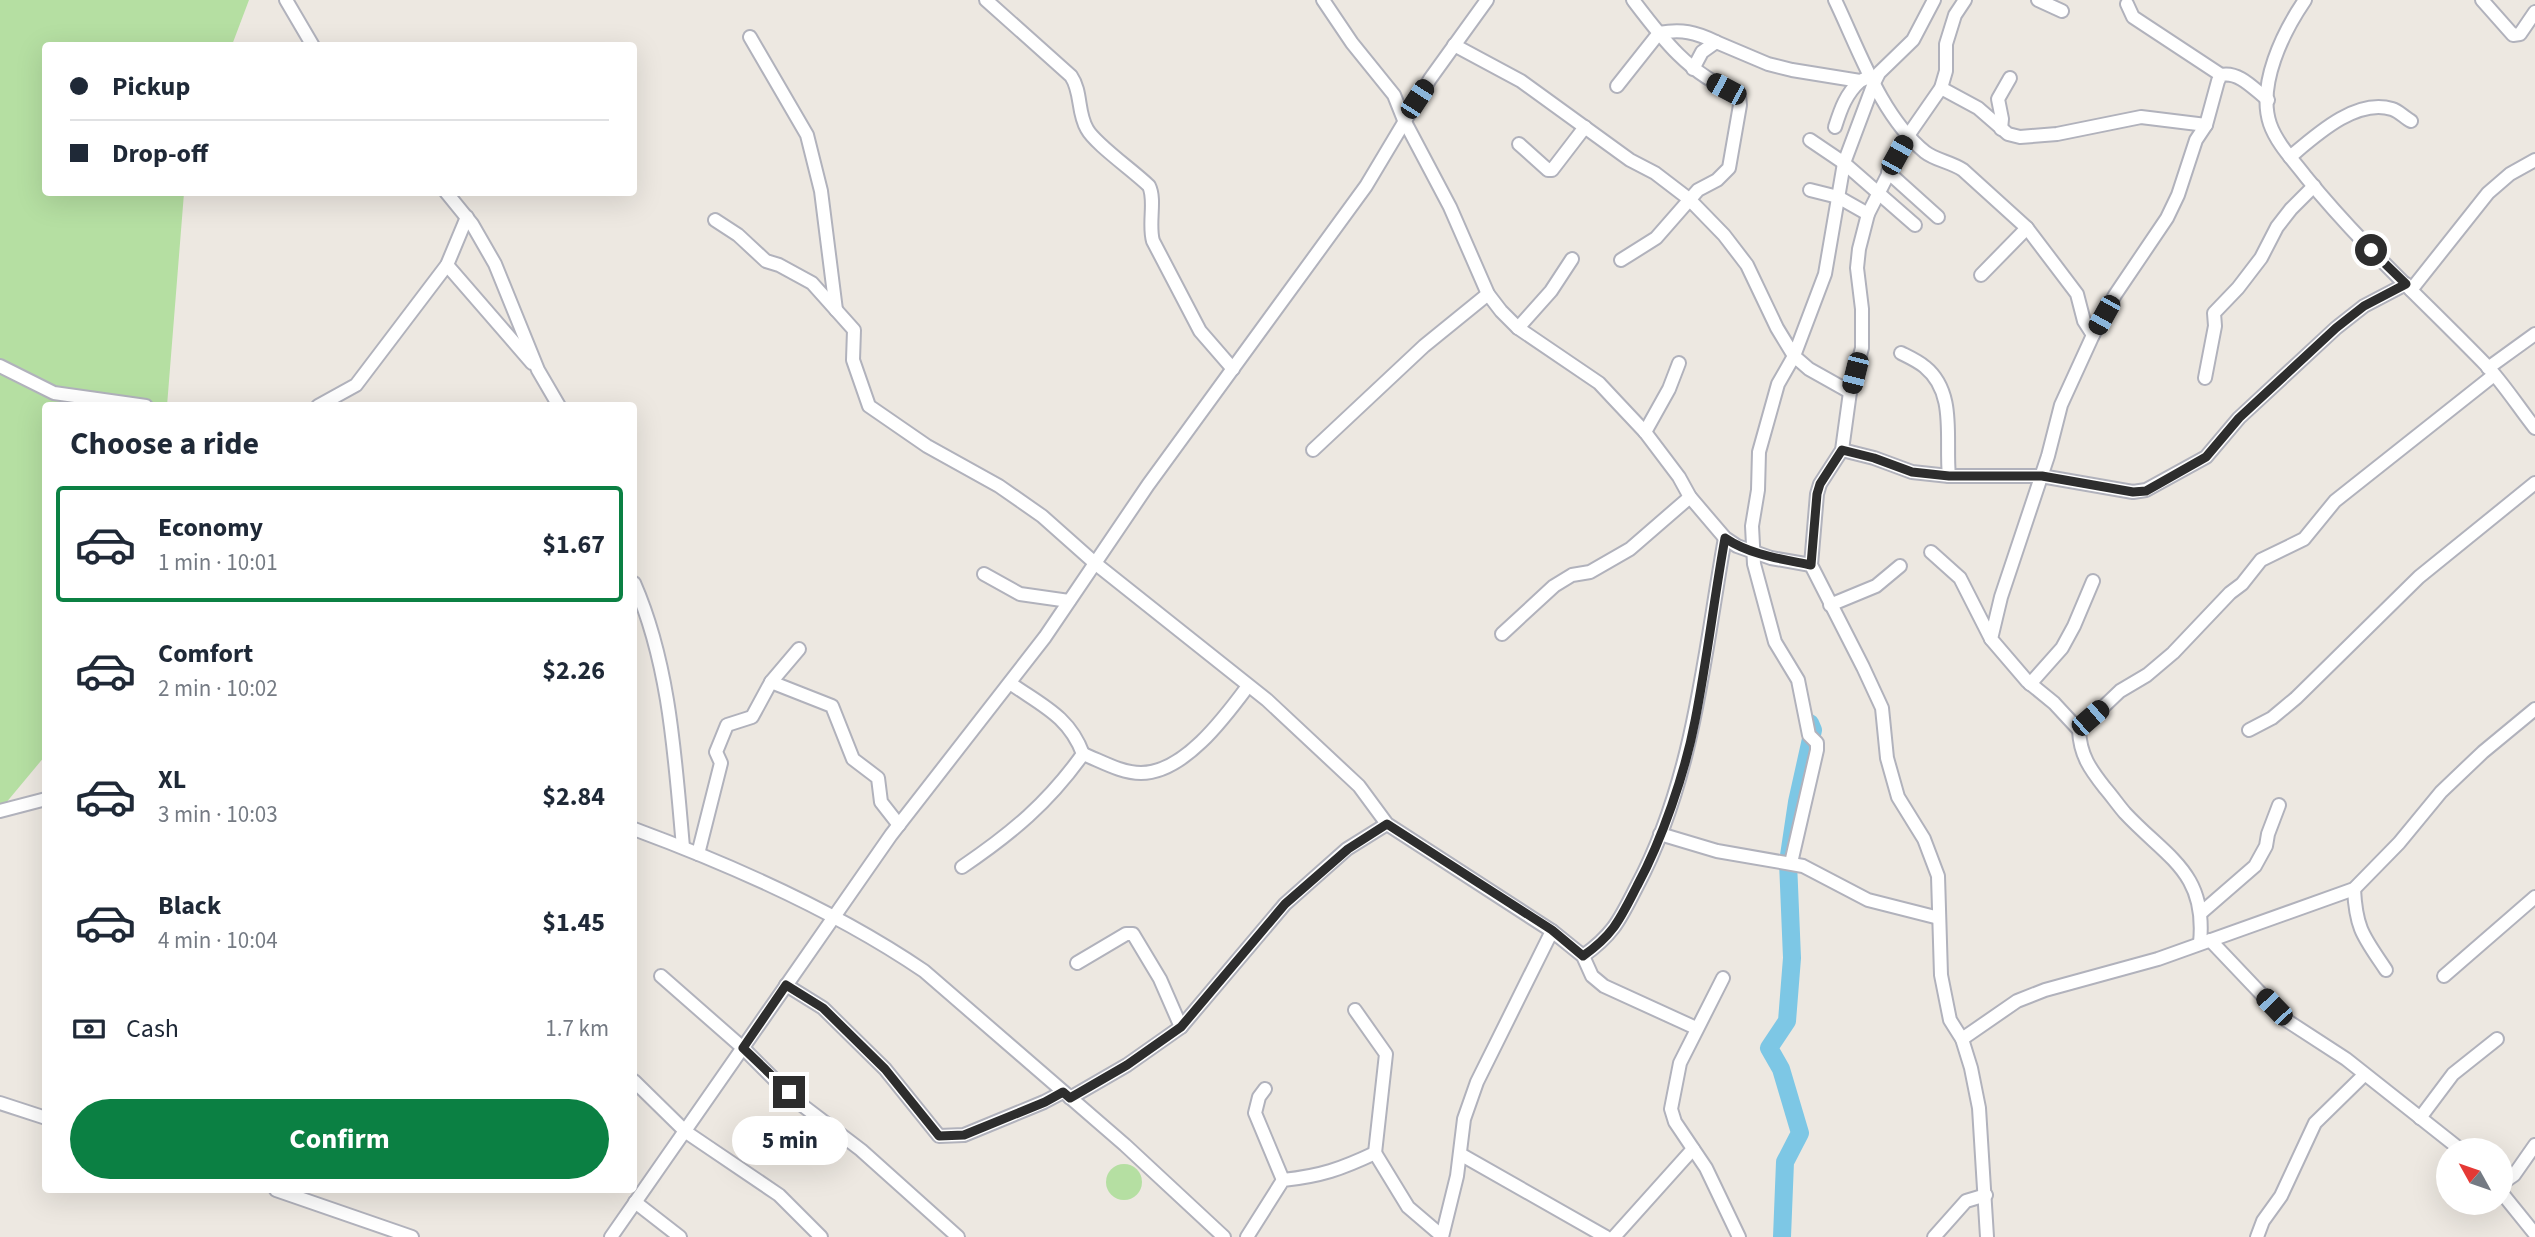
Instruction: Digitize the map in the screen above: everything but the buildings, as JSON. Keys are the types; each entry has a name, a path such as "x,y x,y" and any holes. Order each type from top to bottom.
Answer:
{"street":[{"path":"286,0 311,42"},
{"path":"986,0 1071,76 1077,86 1081,112 1088,131 1149,186 1152,191 1149,227 1153,241 1200,331 1233,369"},
{"path":"1323,0 1352,43 1394,95 1404,120 1450,207 1488,294 1518,328 1599,383 1645,432 1679,477 1690,497 1725,538 1737,546 1771,558 1811,565"},
{"path":"611,1237 899,825 1045,637 1148,485 1366,186 1404,120 1487,0"},
{"path":"1621,260 1656,238 1698,190 1723,175 1729,168 1740,105 1739,95 1693,69 1633,0"},
{"path":"1835,0 1868,80 1907,136 1928,155 1952,162 1963,170 2027,228 2077,295 2084,321 2093,335"},
{"path":"1835,127 1841,106 1850,90 1879,73 1913,40 1934,0"},
{"path":"1965,0 1955,15 1946,44 1946,71 1941,88 1907,136 1868,214 1857,268 1863,325 1862,348 1850,392 1842,450 1820,484 1817,494 1811,565 1882,708 1887,758 1898,797 1924,839 1938,876 1944,999 1950,1020 1962,1039 1979,1108 1987,1237"},
{"path":"2038,0 2062,11"},
{"path":"2305,0 2292,19 2271,70 2267,100 2270,126 2290,157 2354,233 2491,371 2535,428"},
{"path":"2482,0 2513,34 2520,34 2535,12"},
{"path":"2127,4 2133,17 2221,75 2229,73 2238,76 2267,100"},
{"path":"1617,86 1659,33 1679,30 1696,32 1768,64 1792,70 1868,80"},
{"path":"750,37 807,135 821,191 836,311"},
{"path":"1693,69 1702,52 1716,42"},
{"path":"1454,45 1521,81 1689,199 1724,235 1747,265 1777,328 1794,356 1809,369 1850,392"},
{"path":"1991,639 2001,597 2042,476 2061,405 2093,335 2115,295 2167,218 2182,184 2196,140 2206,125 2221,75"},
{"path":"2001,129 1998,99 2010,78"},
{"path":"1791,863 1817,750 1816,743 1809,735 1798,680 1775,642 1754,564 1752,526 1758,490 1759,452 1778,384 1794,356 1825,274 1844,163 1868,80"},
{"path":"1941,88 1978,108 2008,134 2020,136 2057,134 2141,117 2206,125"},
{"path":"2290,157 2325,127 2369,107 2394,109 2411,121"},
{"path":"1519,144 1548,170 1552,170 1585,127"},
{"path":"1810,140 1844,163 1915,225"},
{"path":"1842,450 1912,472 1949,476 2042,476 2133,492 2146,491 2206,457 2239,418 2364,306 2408,287 2488,193 2510,174 2535,160"},
{"path":"1888,172 1938,217"},
{"path":"2205,378 2215,326 2214,313 2261,258 2277,227 2291,209 2314,186"},
{"path":"1810,190 1838,197 1868,214"},
{"path":"449,196 467,217 495,264 538,370 557,402"},
{"path":"325,402 356,385 447,265 467,217"},
{"path":"715,220 738,235 766,261 812,283 854,330 853,360 869,405 927,446 1026,504 1096,564 1267,700 1359,786 1387,824 1552,930 1583,956 1592,976 1604,986 1696,1028"},
{"path":"1981,275 2027,228"},
{"path":"1518,328 1551,291 1572,259"},
{"path":"447,265 538,370"},
{"path":"1313,450 1424,345 1488,294"},
{"path":"2079,730 2120,691 2138,682 2173,653 2230,593 2242,584 2261,560 2304,539 2335,501 2535,334"},
{"path":"1901,353 1924,365 1936,378 1949,415 1949,476"},
{"path":"1645,432 1669,389 1679,363"},
{"path":"0,366 54,393 118,402"},
{"path":"2249,730 2272,718 2297,698 2419,577 2535,483"},
{"path":"1502,634 1554,586 1573,575 1590,572 1630,549 1690,497"},
{"path":"1583,956 1603,942 1618,922 1651,860 1660,834 1695,723 1725,538"},
{"path":"1931,552 1960,578 1991,639 2030,684 2054,703 2079,730 2080,749 2087,765 2126,814 2175,860 2194,889 2202,912 2205,942 2286,1020 2346,1059 2446,1138"},
{"path":"1830,605 1876,586 1900,566"},
{"path":"984,574 1020,594 1069,601"},
{"path":"2030,684 2062,648 2092,581"},
{"path":"637,590 665,687 682,847"},
{"path":"698,854 721,763 716,752 726,724 752,717 771,682 799,649"},
{"path":"771,682 832,706 853,759 878,778 881,802 899,825"},
{"path":"1010,682 1068,724 1077,736 1083,754"},
{"path":"1083,754 1126,770 1155,772 1198,745 1222,722 1248,686"},
{"path":"1962,1039 2017,1000 2158,959 2354,889 2399,843 2441,792 2483,752 2535,709"},
{"path":"962,867 1012,832 1051,795 1083,754"},
{"path":"0,811 42,800"},
{"path":"2202,912 2255,866 2266,846 2279,805"},
{"path":"786,985 832,1016 885,1069 939,1136 964,1135 1066,1095 1127,1065 1181,1027 1285,904 1348,849 1387,824"},
{"path":"637,830 796,897 899,953 924,971 1125,1145 1224,1237"},
{"path":"1660,834 1717,850 1791,863 1816,872 1868,900 1939,918"},
{"path":"2354,889 2355,916 2360,930 2386,970"},
{"path":"2444,976 2535,897"},
{"path":"1355,1010 1386,1054 1375,1153 1408,1207 1442,1237 1457,1177 1464,1119 1477,1082 1552,930"},
{"path":"1077,963 1126,934 1132,934 1160,979 1181,1027"},
{"path":"662,976 743,1048 800,1105 861,1150 958,1237"},
{"path":"1723,978 1680,1063 1671,1109 1675,1122 1706,1168 1739,1237"},
{"path":"2420,1118 2453,1074 2497,1039"},
{"path":"2257,1237 2263,1221 2281,1196 2315,1123 2364,1075"},
{"path":"637,1084 686,1132 779,1195 821,1237"},
{"path":"1265,1089 1259,1097 1255,1113 1283,1180"},
{"path":"0,1103 42,1117"},
{"path":"2513,1176 2535,1145"},
{"path":"1614,1237 1693,1149"},
{"path":"1283,1180 1340,1170 1375,1153"},
{"path":"1460,1154 1605,1237"},
{"path":"1247,1237 1283,1180"},
{"path":"285,1193 412,1237"},
{"path":"1934,1237 1966,1202 1986,1195"},
{"path":"635,1202 680,1237"},
{"path":"2513,1207 2535,1234"}],"green space":[{"path":"0,0 249,0 233,42 42,42 42,196 184,196 167,402 42,402 42,760 0,810"},
{"path":"1124,1164 1136,1170 1142,1182 1136,1194 1124,1200 1112,1194 1106,1182 1112,1170"}],"waterway":[{"path":"1782,1237 1785,1162 1800,1133 1781,1069 1769,1048 1787,1021 1792,958 1788,862 1797,802 1813,730 1810,723"}],"route":[{"path":"789,1092 743,1048 786,985 823,1008 885,1069 939,1136 964,1135 1063,1092 1070,1098 1127,1065 1181,1027 1285,904 1348,849 1387,824 1552,930 1583,956 1603,942 1618,922 1651,860 1672,803 1695,723 1725,538 1737,546 1771,558 1811,565 1817,494 1820,484 1842,450 1912,472 1949,476 2042,476 2133,492 2146,491 2206,457 2239,418 2336,328 2364,306 2406,284 2371,250"}]}
